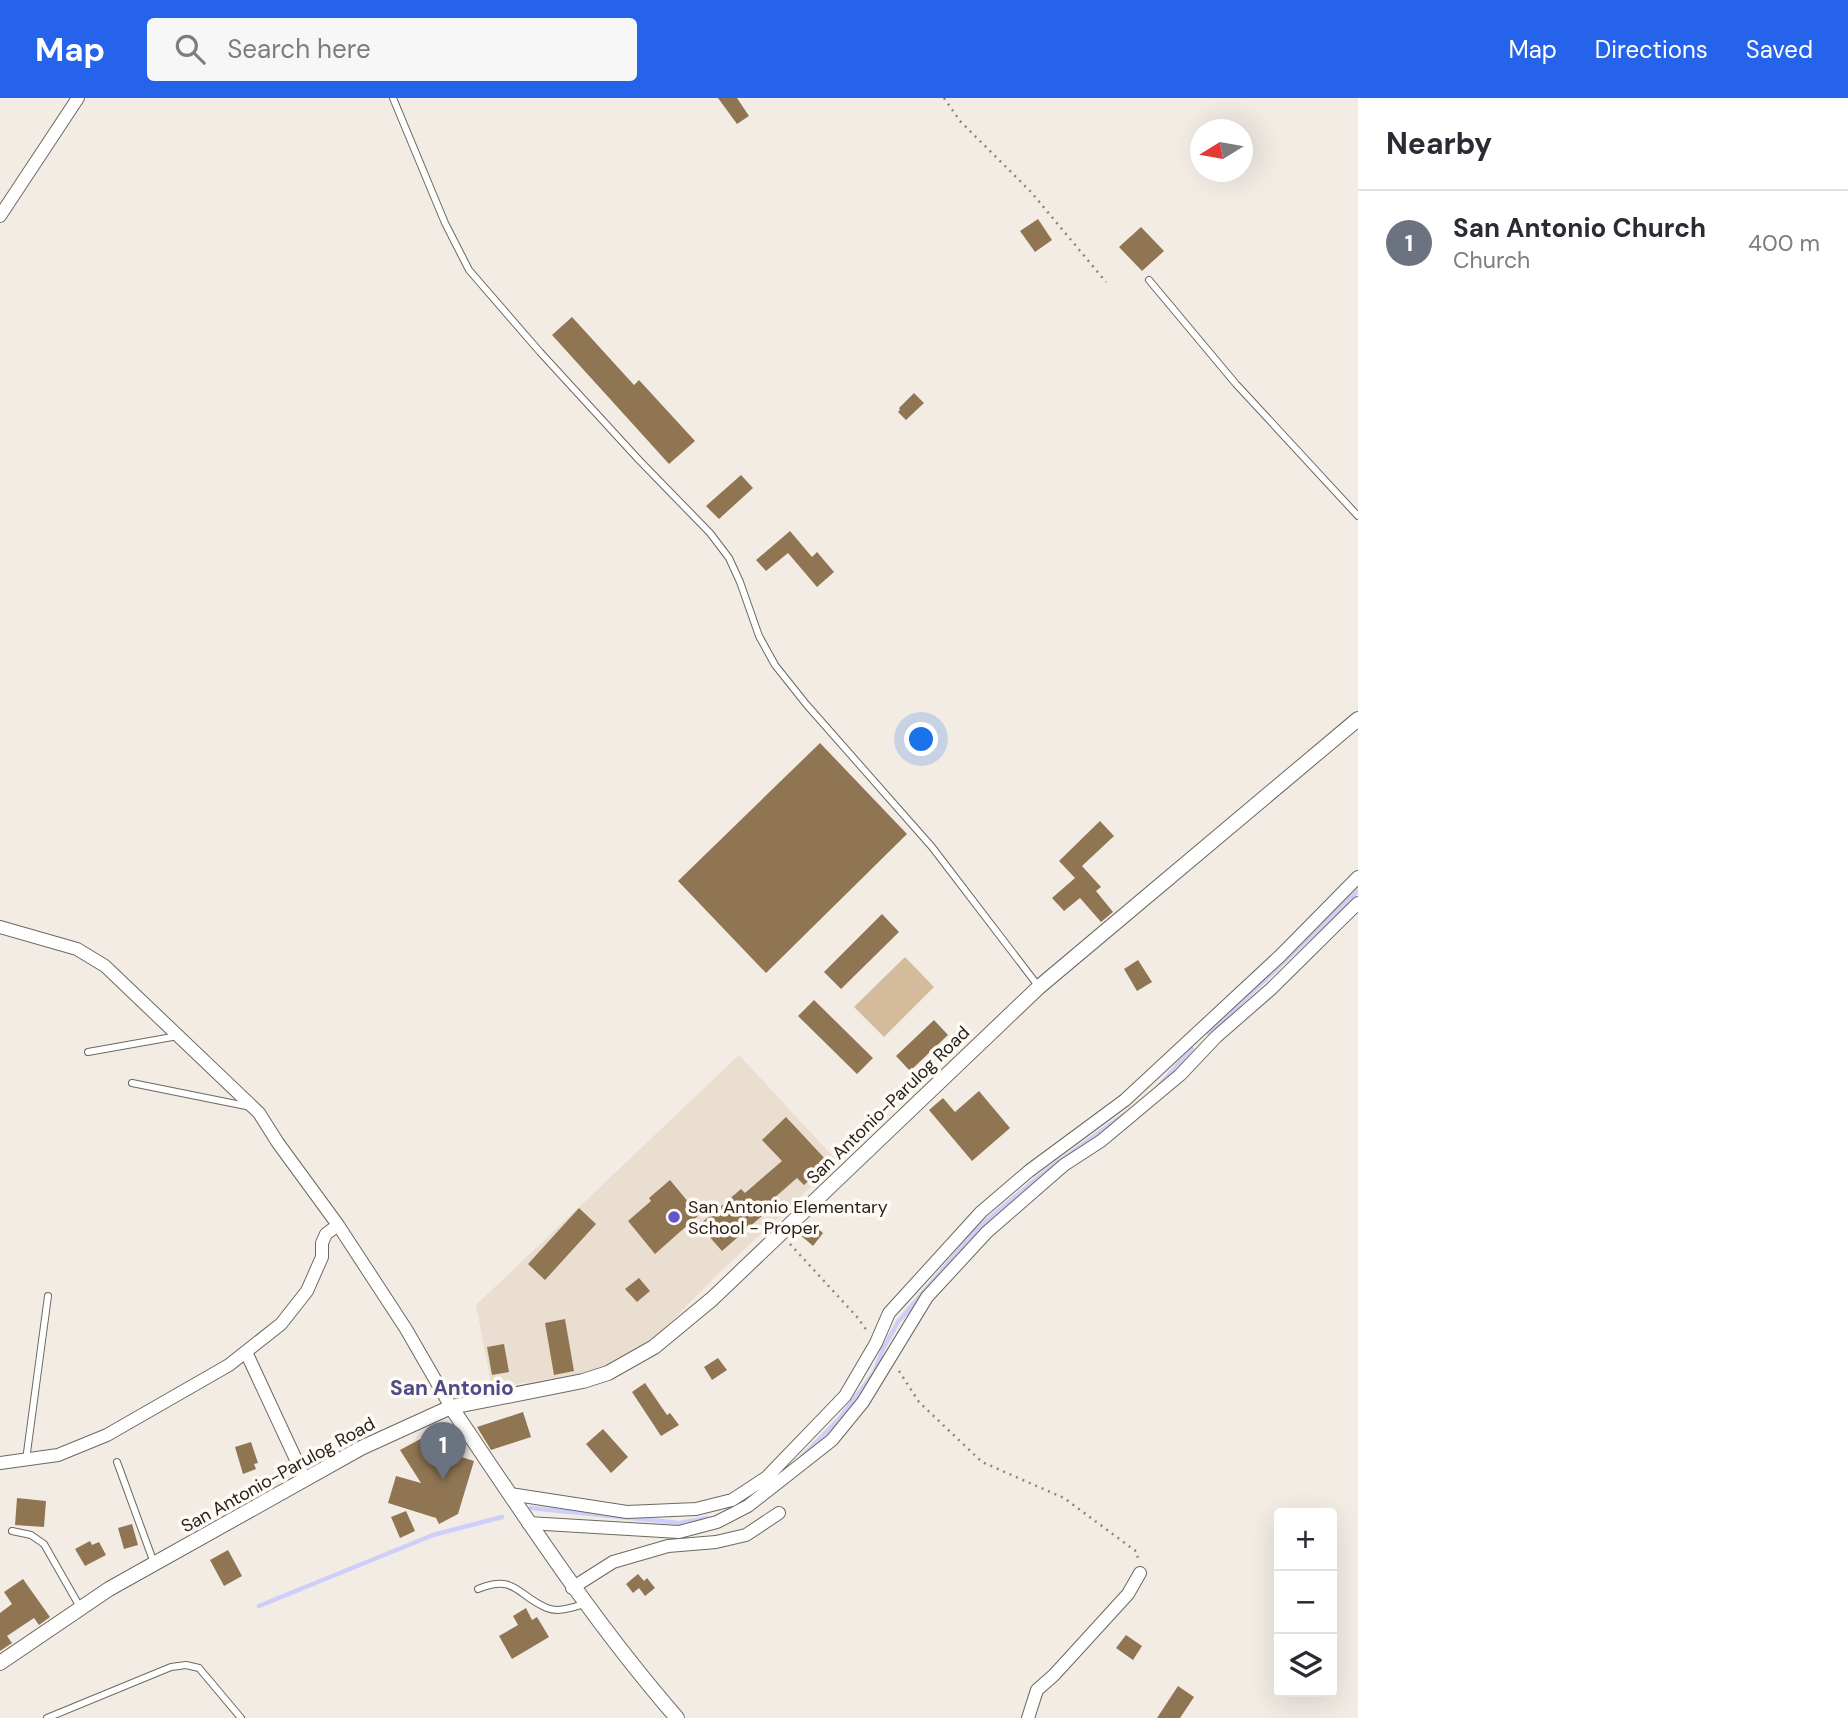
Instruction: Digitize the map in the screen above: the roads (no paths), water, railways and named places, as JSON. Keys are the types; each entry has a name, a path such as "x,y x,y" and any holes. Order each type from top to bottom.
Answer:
{"street":[{"path":"0,216 78,98"},
{"name":"San Antonio-Parulog Road","path":"0,1663 108,1589 360,1448 451,1407 583,1381 629,1363 654,1347 712,1299 781,1235 1039,987 1358,719"},
{"path":"510,1494 627,1512 696,1509 732,1500 767,1477 845,1396 876,1343 889,1313 981,1212 1028,1171 1125,1100 1281,955 1358,877"},
{"path":"528,1524 679,1532 717,1521 748,1506 832,1440 863,1402 926,1297 987,1231 1064,1165 1101,1141 1180,1074 1358,903"},
{"path":"0,927 77,949 105,966 259,1113 338,1225 406,1329 451,1407 572,1588 623,1656 677,1718"},
{"path":"0,1463 58,1455 107,1435 229,1366 281,1324 307,1291 322,1257 322,1243 326,1234 338,1225"},
{"path":"246,1352 305,1479"},
{"path":"572,1588 613,1562 668,1546 716,1542 746,1535 779,1513"},
{"path":"1028,1718 1037,1689 1054,1675 1118,1604 1140,1573"}],"lane":[{"path":"393,98 445,223 469,270 576,392 710,533 729,558 759,636 775,665 932,847 1039,987"},
{"path":"1149,281 1236,384 1358,516"},
{"path":"88,1052 180,1036"},
{"path":"132,1083 252,1108"},
{"path":"26,1460 48,1296"},
{"path":"117,1462 154,1565"},
{"path":"12,1531 31,1535 44,1544 81,1609"},
{"path":"478,1589 495,1582 509,1585 548,1609 560,1610 585,1604"},
{"path":"47,1718 171,1667 186,1665 199,1668 242,1718"}],"waterway":[{"path":"1209,1033 1358,891"},
{"path":"1159,1086 1192,1049"},
{"path":"802,1457 839,1419 874,1373 898,1322 978,1228 1046,1171 1122,1116"},
{"path":"728,1510 759,1490"},
{"path":"531,1508 680,1523 707,1518"},
{"path":"259,1606 433,1535 502,1517"}],"place":[{"name":"San Antonio Elementary School - Proper","path":"674,1217"},
{"name":"San Antonio Church","path":"443,1480"}],"district":[{"name":"San Antonio","path":"452,1388"}]}
